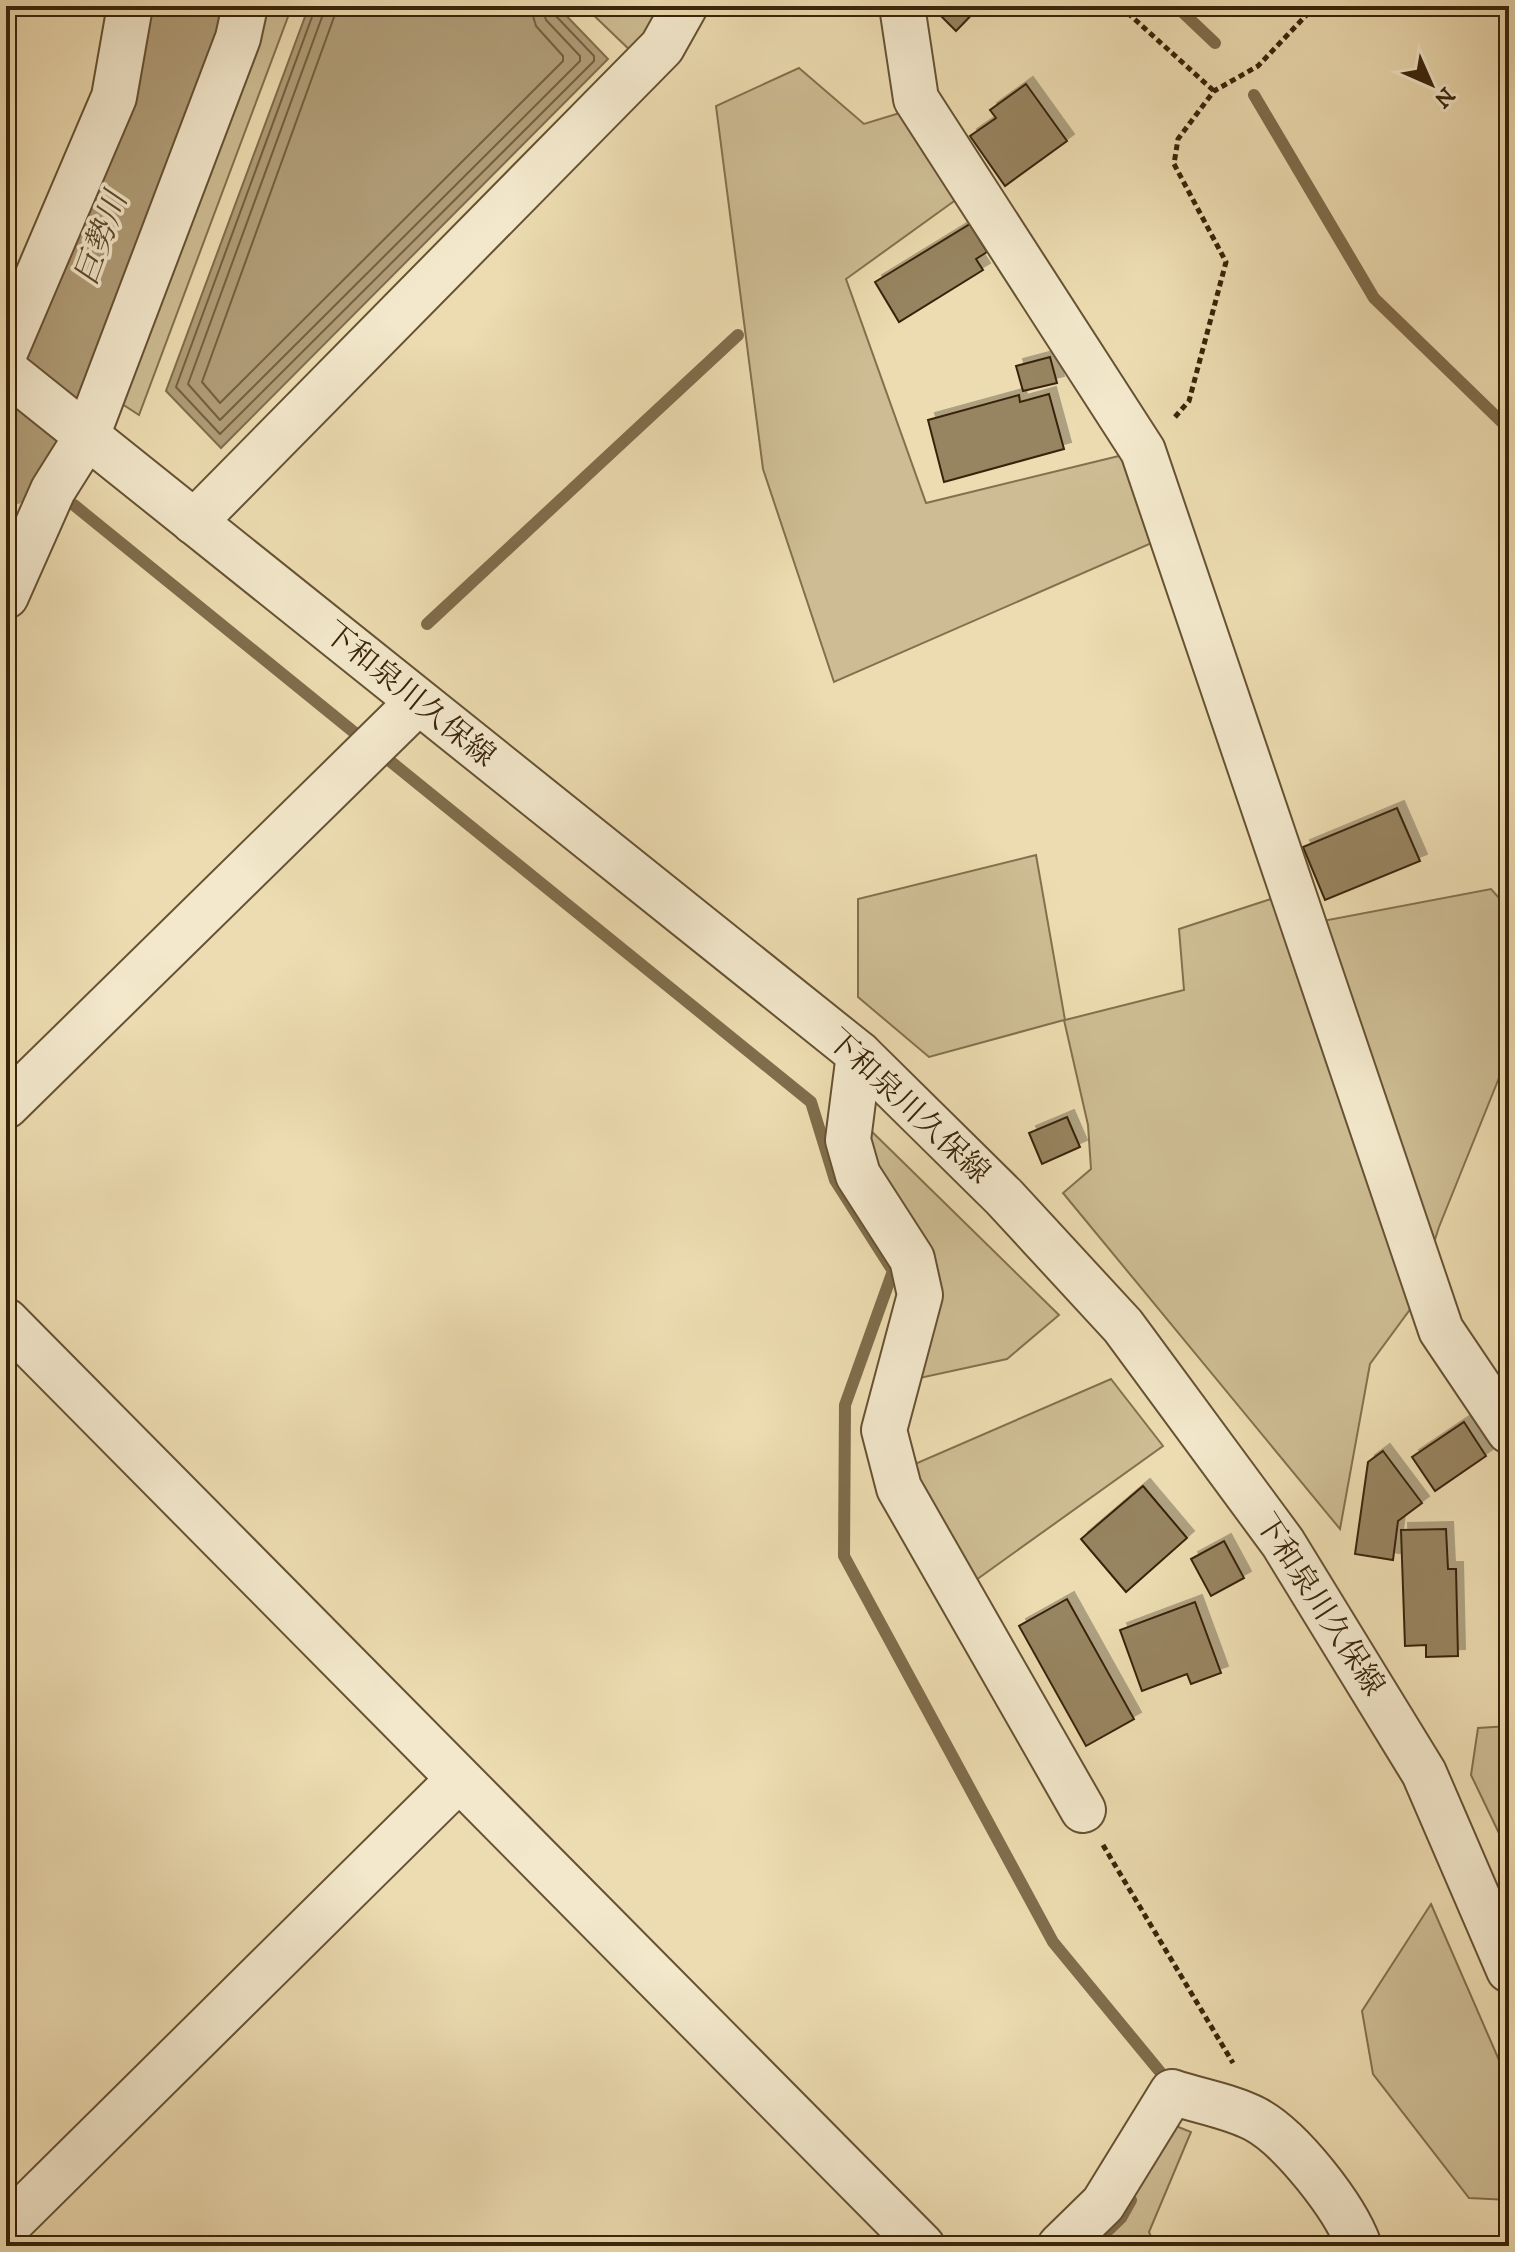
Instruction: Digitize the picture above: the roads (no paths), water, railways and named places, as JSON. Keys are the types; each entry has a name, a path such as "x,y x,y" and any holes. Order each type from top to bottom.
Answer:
{"street":[{"path":"6,350 114,97 130,6"},
{"path":"6,596 53,490 87,436 238,38 245,6"},
{"path":"194,522 662,47 685,6"},
{"path":"902,6 916,99 1143,451 1441,1330 1509,1431"},
{"name":"下和泉川久保線","path":"6,371 859,1054 1004,1197 1123,1326 1283,1543 1424,1773 1509,1970"},
{"path":"6,1106 418,702"},
{"path":"859,1054 848,1140 858,1175 912,1259 920,1295 884,1430 899,1488 1083,1810"},
{"path":"6,1321 922,2246"},
{"path":"6,2227 458,1780"},
{"path":"1060,2246 1103,2204 1172,2092 1255,2119 1299,2156 1353,2231 1359,2246"}],"water":[{"path":"309,6 557,6 608,59 221,448 166,391"}],"waterway":[{"name":"巨勢川","path":"6,467 81,295 188,6"},
{"path":"1176,6 1215,43"},
{"path":"1254,95 1374,298 1509,429"},
{"path":"427,624 738,335"},
{"path":"74,505 355,733"},
{"path":"390,761 811,1102 835,1180 893,1271 845,1405 844,1556 1053,1942 1161,2073"},
{"path":"1092,2246 1121,2218 1131,2200"}]}
